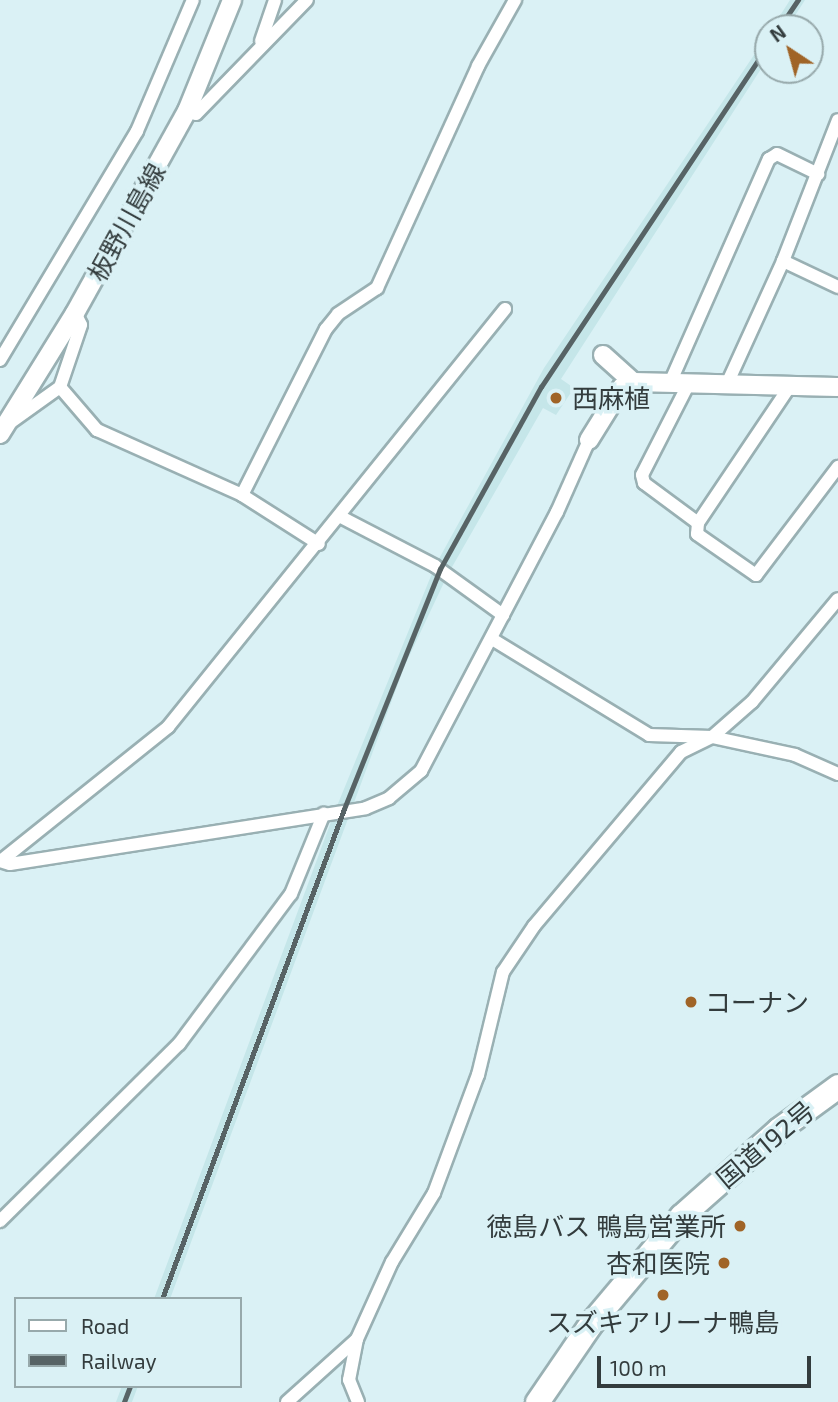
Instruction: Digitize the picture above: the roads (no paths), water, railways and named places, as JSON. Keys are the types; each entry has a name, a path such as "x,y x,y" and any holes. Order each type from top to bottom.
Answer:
{"highway":[{"name":"国道192号","path":"537,1402 591,1323 681,1216 779,1129 838,1086"}],"main road":[{"name":"板野川島線","path":"2,430 75,313 187,111 232,0"},
{"path":"603,355 634,382"},
{"path":"589,440 615,395 634,382 838,387"}],"street":[{"path":"0,359 137,131 193,0"},
{"path":"260,45 275,0"},
{"path":"187,111 197,114 260,45 307,0"},
{"path":"242,495 326,329 338,314 377,288 478,66 515,0"},
{"path":"727,384 783,261 838,120"},
{"path":"670,383 769,159 777,154 818,174"},
{"path":"783,261 838,287"},
{"path":"1,861 168,727 341,517 505,309"},
{"path":"2,430 60,387 81,325 75,313"},
{"path":"689,383 642,475 644,483 698,523"},
{"path":"790,386 698,523 697,534 756,575 838,467"},
{"path":"60,387 105,437 183,465 242,495 319,544"},
{"path":"1,861 10,864 376,804 421,771 492,639 589,440"},
{"path":"341,517 435,566 503,615"},
{"path":"358,1402 349,1380 357,1339 392,1262 434,1193 478,1075 503,972 534,926 681,752 712,737 752,702 838,598"},
{"path":"492,639 649,735 712,737 795,755 838,774"},
{"path":"0,1221 179,1044 291,894 324,813"},
{"path":"287,1402 357,1339"}],"railway":[{"path":"788,14 798,0"},
{"path":"163,1297 344,809 440,569 541,387 754,66"},
{"path":"124,1402 129,1388"}],"place":[{"name":"西麻植","path":"556,398"},
{"name":"コーナン","path":"691,1002"},
{"name":"徳島バス 鴨島営業所","path":"740,1226"},
{"name":"杏和医院","path":"724,1263"},
{"name":"スズキアリーナ鴨島","path":"663,1295"}]}
